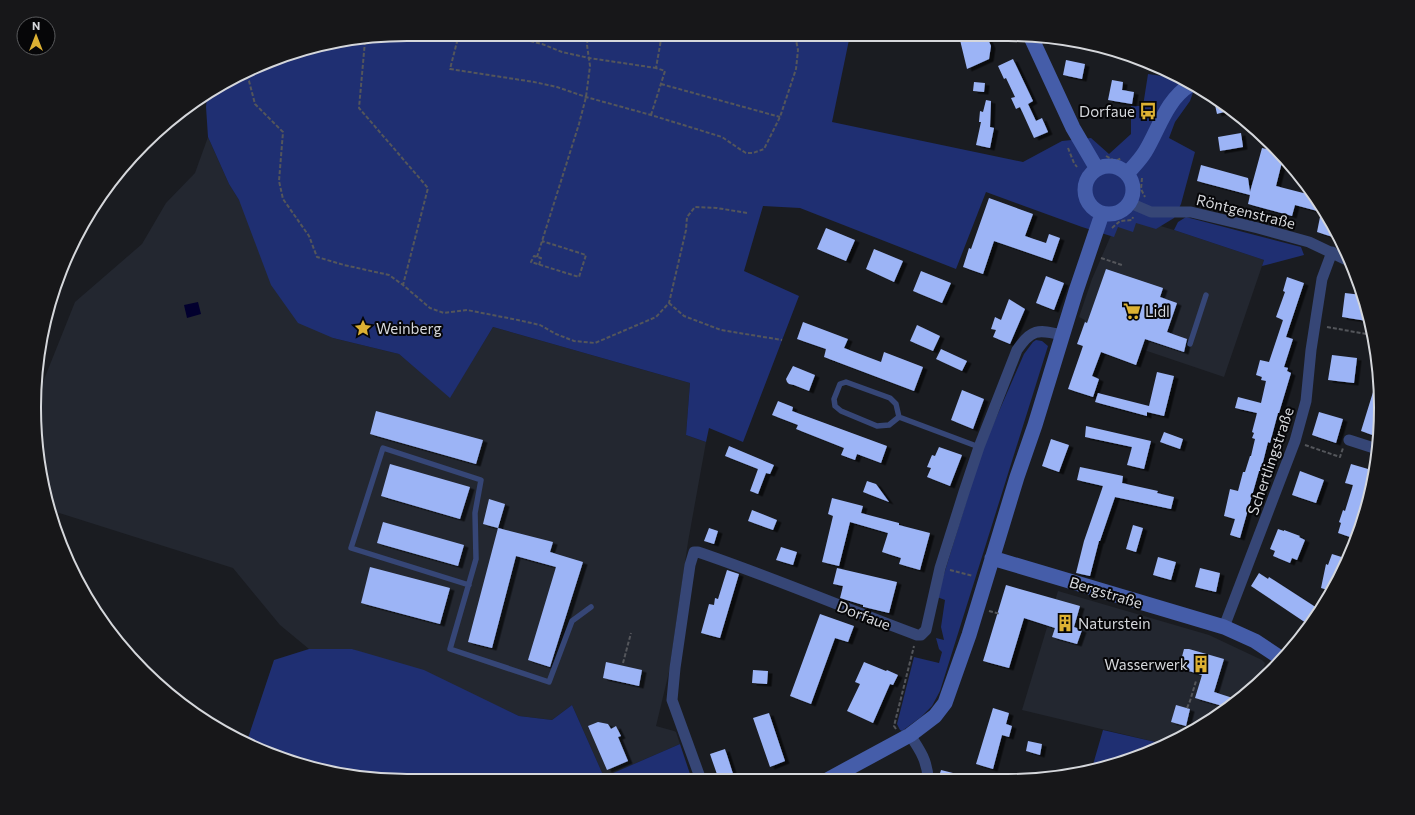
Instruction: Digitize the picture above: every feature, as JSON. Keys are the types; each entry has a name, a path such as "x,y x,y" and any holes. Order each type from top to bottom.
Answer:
{"street":[{"path":"1033,42 1073,128 1097,169"},
{"path":"1127,174 1145,153 1169,107 1187,88"},
{"path":"1105,166 1115,167 1127,174 1133,188 1132,198 1130,203 1122,210 1118,213 1102,214 1090,206 1084,192 1085,186 1088,177 1097,169 1105,166"},
{"name":"Röntgenstraße","path":"1130,203 1152,212 1191,212 1217,218 1309,242 1341,257"},
{"path":"839,774 906,737 936,715 945,703 966,643 1062,335 1102,214"},
{"name":"Schertlingstraße","path":"1224,627 1295,442 1306,401 1322,279 1332,252"},
{"path":"916,635 921,634 926,630 940,568 979,447 1014,357 1025,338 1034,332 1044,331 1062,335"},
{"path":"1349,440 1372,447"},
{"name":"Dorfaue","path":"699,774 672,700 689,573 694,552 776,580 916,635"},
{"name":"Bergstraße","path":"992,558 1224,627 1255,641 1278,655"},
{"path":"906,737 920,749 927,766 928,774"}],"lane":[{"path":"1190,344 1206,295"},
{"path":"846,382 890,398 896,404 899,417 889,425 877,426 841,411 835,406 834,399 840,384 846,382"},
{"path":"899,417 979,447"},
{"path":"469,585 351,548 383,448 481,480 475,513 476,559 469,585 450,649 549,682 572,621 590,607"}],"path":[{"path":"457,41 450,69 557,87 722,137 746,153 753,153 764,149 780,117 796,69 798,50 796,41"},
{"path":"530,41 562,52 589,58 656,68 665,71 652,115"},
{"path":"537,257 579,124 586,97 590,66 587,41"},
{"path":"656,68 661,41"},
{"path":"365,44 359,108 428,188 403,285"},
{"path":"247,78 255,104 283,132 279,181 283,199 309,236 317,257 344,265 389,275 430,308 444,313 466,310 518,320 540,325 556,334 574,341 595,343 656,317 669,303 686,230 687,216 695,207 717,208 748,214"},
{"path":"661,84 780,117"},
{"path":"537,257 534,256 531,262 579,277 586,255 542,241"},
{"path":"537,257 541,258 539,265"},
{"path":"1098,257 1122,265"},
{"path":"669,303 684,316 721,330 782,340"},
{"path":"1315,326 1367,334"},
{"path":"1295,442 1340,457 1344,444 1349,440"},
{"path":"940,568 974,576"},
{"path":"989,611 1000,614"},
{"path":"623,663 631,633"},
{"path":"906,737 894,726 916,635"},
{"path":"1187,708 1196,681"}],"shaded area":[{"path":"408,41 849,41 832,122 1023,162 1062,141 1091,138 1109,154 1131,134 1131,106 1143,106 1148,74 1164,76 1193,92 1190,101 1175,122 1169,138 1195,152 1181,204 1174,218 1156,229 1136,223 1133,232 1118,227 1114,237 986,192 956,269 800,208 763,206 744,271 799,296 743,442 709,428 706,442 686,435 690,383 493,327 450,398 399,354 333,338 298,323 271,285 239,200 229,184 208,137 207,101 224,90 267,69 313,53 360,44"},
{"path":"208,137 229,184 333,338 399,354 450,397 493,327 690,383 686,435 706,442 688,542 669,672 656,726 676,732 680,744 611,774 603,774 572,705 552,720 519,716 488,702 352,649 309,649 280,625 233,568 56,512 44,455 41,408 42,385 75,302 142,244 166,203 195,173"},
{"path":"1186,217 1301,247 1304,255 1262,266 1264,260 1174,230 1178,222"},
{"path":"1137,219 1264,260 1224,377 1082,329 1085,320 1079,317 1092,279 1112,233 1117,227"},
{"path":"198,302 201,314 187,318 184,305"},
{"path":"1036,340 1042,341 1048,346 940,691 932,706 921,717 902,731 897,724 914,657 939,663 942,652 939,649 936,638 944,640 941,627 945,600 937,597 982,450 1024,354"},
{"path":"1058,591 1209,635 1262,660 1265,663 1262,671 1231,698 1191,725 1156,742 1022,710"},
{"path":"309,649 352,649 424,670 519,716 552,720 572,705 603,774 384,773 336,767 290,755 248,737 274,660"},
{"path":"1103,730 1156,742 1125,755 1093,764"},
{"path":"680,744 690,774 611,774"}],"building":[{"path":"960,41 989,41 991,46 989,59 967,69"},
{"path":"1013,59 1033,101 1028,104 1036,121 1042,118 1048,132 1034,138 1020,107 1016,109 1011,98 1015,97 1006,78 1004,79 998,66"},
{"path":"1066,60 1085,64 1082,79 1063,75"},
{"path":"1112,80 1123,82 1122,90 1134,92 1132,104 1108,100"},
{"path":"974,82 985,83 984,92 973,91"},
{"path":"986,100 991,101 990,127 994,128 990,148 976,145 981,122 979,122 980,111 983,112"},
{"path":"1215,106 1224,112 1217,114"},
{"path":"1241,133 1243,147 1220,151 1218,137"},
{"path":"1262,148 1268,149 1281,164 1276,186 1305,193 1316,211 1295,205 1292,216 1248,204 1250,195 1197,181 1201,165 1248,178 1250,192"},
{"path":"989,198 1033,214 1025,236 1046,243 1049,234 1060,238 1052,261 994,241 983,274 963,267"},
{"path":"1320,216 1332,237 1317,232"},
{"path":"826,228 855,240 846,261 817,249"},
{"path":"874,249 903,261 894,282 866,269"},
{"name":"Lidl","path":"1106,269 1163,288 1160,297 1177,303 1167,332 1187,339 1184,352 1145,339 1136,365 1101,352 1092,376 1099,379 1093,397 1068,389 1083,346 1077,344 1085,322 1087,323"},
{"path":"921,271 951,283 942,303 913,291"},
{"path":"1046,276 1064,283 1054,310 1036,303"},
{"path":"1287,277 1304,283 1286,337 1293,339 1284,367 1288,368 1287,371 1291,373 1270,443 1268,442 1262,466 1259,471 1240,538 1230,535 1235,519 1224,516 1230,489 1238,491 1243,472 1245,472 1251,456 1255,439 1252,438 1254,433 1252,432 1257,413 1235,408 1238,397 1261,403 1266,381 1261,380 1262,377 1256,375 1260,360 1269,362 1283,320 1276,317 1285,292 1283,291"},
{"path":"1345,293 1356,294 1364,320 1342,317"},
{"path":"1009,299 1025,309 1010,344 993,337 996,330 991,329 995,317 1001,320"},
{"path":"803,322 848,339 844,348 881,362 884,352 923,367 914,391 824,357 826,349 797,339"},
{"path":"917,325 940,336 933,351 910,341"},
{"path":"941,349 967,361 962,371 936,359"},
{"path":"1332,355 1357,358 1354,383 1328,380"},
{"path":"793,366 815,375 809,391 787,382 786,379"},
{"path":"1157,372 1174,376 1164,416 1147,412 1147,416 1095,402 1098,393 1149,406"},
{"path":"962,390 984,399 973,429 951,420"},
{"path":"1373,391 1373,435 1361,431"},
{"path":"778,401 793,407 792,411 887,446 881,463 857,454 855,460 841,455 844,448 796,429 798,425 772,415"},
{"path":"376,411 483,440 476,464 370,434"},
{"path":"1319,412 1343,419 1336,443 1312,435"},
{"path":"1086,426 1151,441 1144,469 1127,465 1132,447 1085,437"},
{"path":"1164,432 1183,439 1180,449 1160,442"},
{"path":"1051,439 1069,445 1059,472 1042,466"},
{"path":"729,446 774,465 770,474 766,473 758,494 750,491 758,469 725,456"},
{"path":"939,447 962,455 950,486 927,477 931,468 927,467 932,455 935,456"},
{"path":"390,464 470,487 460,519 381,496"},
{"path":"1351,464 1369,469 1362,502 1350,537 1338,533 1341,523 1339,522 1343,510 1345,511 1353,485 1345,483"},
{"path":"1080,467 1123,476 1122,483 1158,491 1157,493 1174,497 1171,509 1115,497 1099,541 1090,576 1076,573 1084,541 1103,486 1077,480"},
{"path":"1300,471 1324,480 1316,503 1292,495"},
{"path":"867,481 876,484 889,502 863,492"},
{"path":"832,498 863,506 861,513 930,533 920,570 899,564 901,558 882,552 888,533 850,522 839,566 822,562 833,516 828,514"},
{"path":"489,499 505,504 498,528 483,524"},
{"path":"752,510 777,520 773,530 748,521"},
{"path":"383,522 464,545 458,566 377,543"},
{"path":"1133,525 1143,528 1136,552 1126,549"},
{"path":"498,528 553,542 550,552 583,562 550,667 528,660 556,567 516,556 492,648 468,642"},
{"path":"709,528 718,531 714,544 704,541"},
{"path":"1278,529 1300,536 1299,537 1305,540 1297,560 1292,558 1290,563 1273,556 1275,551 1270,549"},
{"path":"781,547 797,552 793,565 776,560"},
{"path":"1332,554 1342,557 1326,589 1321,588 1326,564 1328,565"},
{"path":"1158,557 1176,562 1171,580 1153,575"},
{"path":"370,567 450,588 440,624 361,603"},
{"path":"837,568 897,582 889,613 863,607 863,605 840,598 843,586 833,584"},
{"path":"1200,568 1220,573 1216,592 1195,587"},
{"path":"727,570 739,574 720,638 701,633 709,604 714,605 715,598 718,599"},
{"path":"1259,573 1268,579 1269,577 1315,607 1304,622 1251,586"},
{"path":"1006,585 1080,606 1074,627 1082,630 1077,644 1052,637 1055,628 1024,618 1009,668 983,661"},
{"path":"820,614 854,626 848,642 835,638 811,704 790,696"},
{"name":"Wasserwerk","path":"1184,649 1189,649 1224,659 1214,692 1232,698 1220,705 1195,698 1202,675 1179,668"},
{"path":"606,662 642,670 639,686 603,678"},
{"path":"864,662 898,675 893,685 890,684 873,723 847,711 860,684 855,682"},
{"path":"753,670 768,671 767,684 752,683"},
{"path":"1176,705 1190,709 1186,726 1171,722"},
{"path":"993,708 1009,713 1006,724 1012,726 1009,737 1002,735 993,769 976,764"},
{"path":"769,713 785,761 770,767 753,718"},
{"path":"598,722 608,724 611,729 616,726 621,736 618,737 628,761 607,770 588,726"},
{"path":"1028,741 1042,744 1040,755 1026,751"},
{"path":"725,749 733,774 717,774 710,754"},
{"path":"941,770 957,774 940,774"}],"place":[{"name":"Dorfaue","path":"1148,111"},
{"name":"Lidl","path":"1132,311"},
{"name":"Weinberg","path":"363,328"},
{"name":"Naturstein","path":"1065,623"},
{"name":"Wasserwerk","path":"1201,664"}]}
